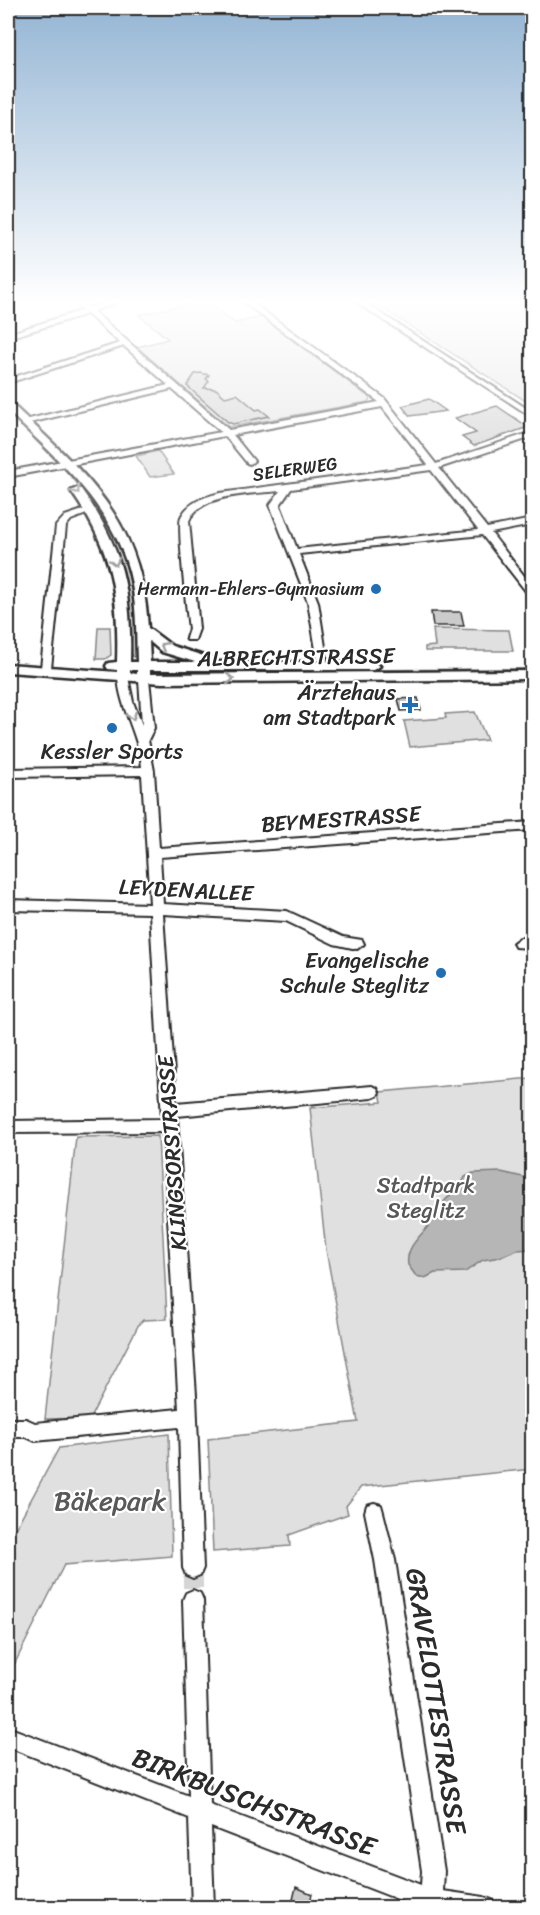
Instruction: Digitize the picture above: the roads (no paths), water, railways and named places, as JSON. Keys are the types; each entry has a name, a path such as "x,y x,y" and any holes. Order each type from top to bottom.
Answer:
{"main road":[{"path":"8,406 65,463 110,514 119,531 135,571 144,673"},
{"path":"9,425 30,443"},
{"path":"49,462 92,510 111,544 118,573 123,619 123,672"},
{"path":"141,629 172,651 232,667"},
{"name":"ALBRECHTSTRASSE","path":"8,668 144,673 532,666"},
{"name":"ALBRECHTSTRASSE","path":"144,673 232,667 532,675"}],"street":[{"path":"24,423 156,390"},
{"path":"179,390 227,433 250,460"},
{"path":"365,390 383,404 532,592"},
{"path":"493,390 532,416"},
{"path":"8,474 49,462 65,463 383,404"},
{"name":"SELERWEG","path":"191,638 194,629 184,521 187,513 202,502 238,494 434,467 532,434"},
{"path":"288,487 277,499 275,505 313,602 329,670"},
{"path":"238,494 275,505"},
{"path":"46,668 61,526 68,518 92,510"},
{"path":"294,552 485,532 532,522"},
{"name":"KLINGSORSTRASSE","path":"123,672 124,691 132,719 143,739 148,771 188,1417 193,1568"},
{"name":"KLINGSORSTRASSE","path":"143,739 148,728 144,673"},
{"path":"8,772 148,771"},
{"name":"BEYMESTRASSE","path":"153,853 532,826"},
{"name":"LEYDENALLEE","path":"8,905 157,908 287,916 344,942 357,944"},
{"path":"8,1127 170,1117 372,1092"},
{"path":"8,1428 26,1428 35,1432 188,1417"},
{"name":"GRAVELOTTESTRASSE","path":"374,1512 385,1560 433,1871 432,1900"},
{"path":"193,1600 203,1908"},
{"name":"BIRKBUSCHSTRASSE","path":"8,1737 432,1900 484,1908"}],"tunnel":[{"path":"193,1568 193,1600"}],"place":[{"name":"Hermann-Ehlers-Gymnasium","path":"376,589"},
{"name":"Ärztehaus am Stadtpark","path":"410,705"},
{"name":"Kessler Sports","path":"112,728"},
{"name":"Evangelische Schule Steglitz","path":"441,973"}],"park label":[{"name":"Stadtpark Steglitz","path":"426,1198"},
{"name":"Bäkepark","path":"110,1501"}]}
